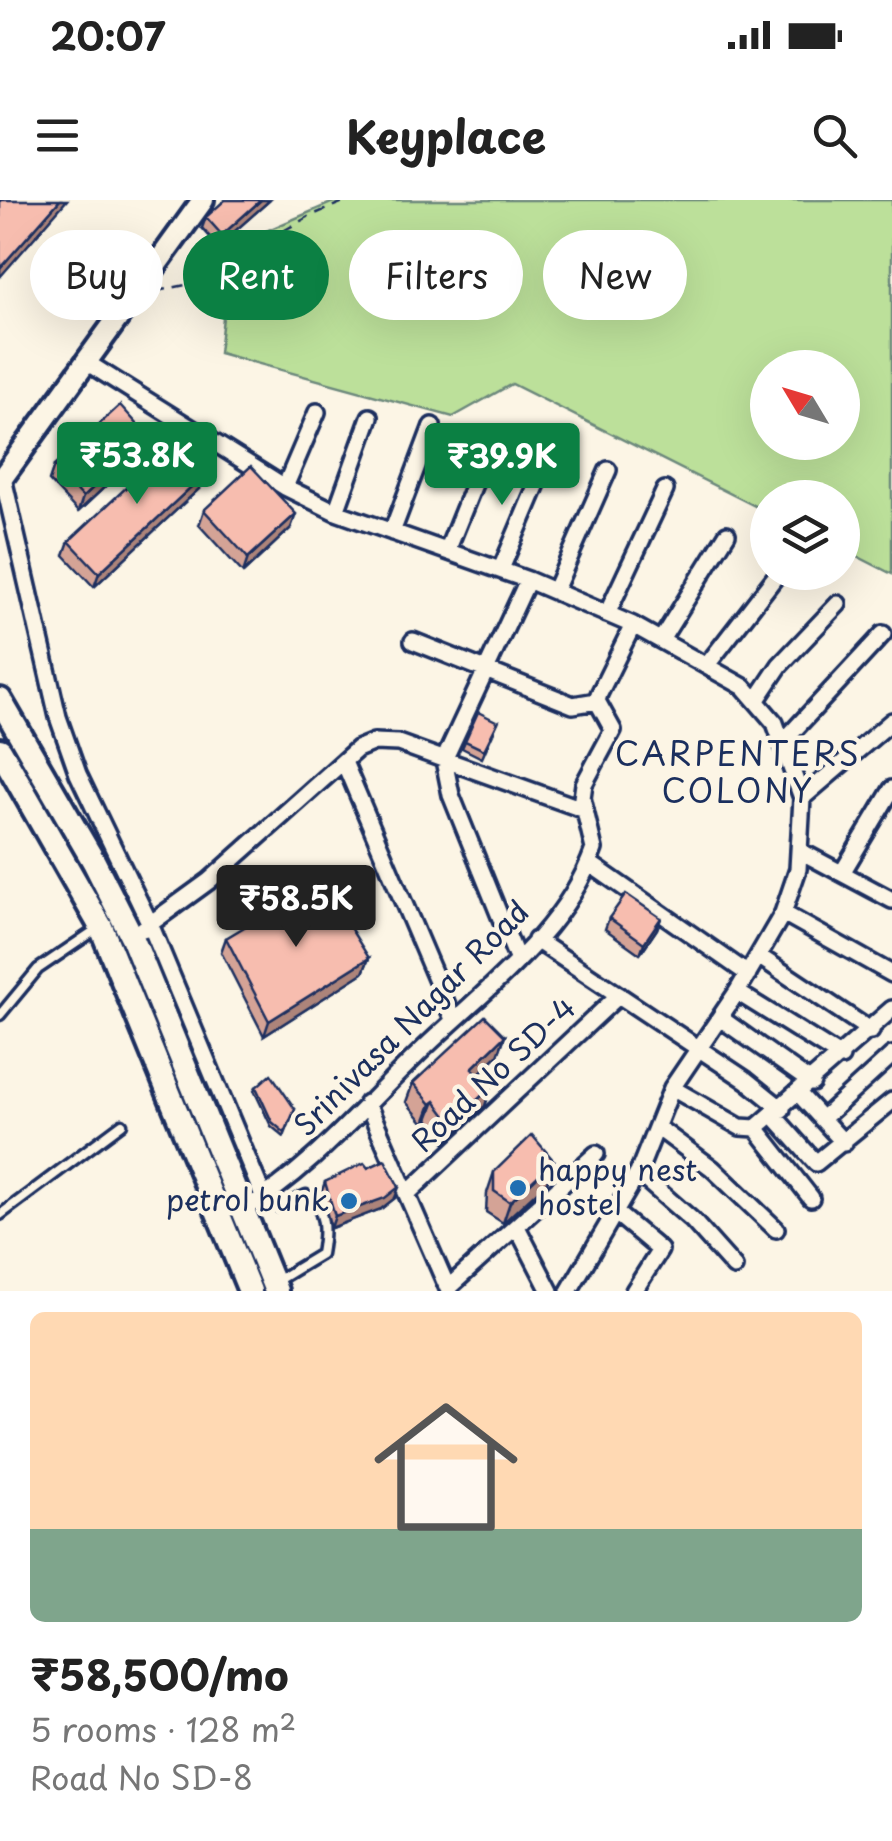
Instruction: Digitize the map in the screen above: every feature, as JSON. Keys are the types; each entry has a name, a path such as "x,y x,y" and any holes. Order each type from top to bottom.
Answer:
{"main road":[{"path":"0,700 94,862 141,930 275,1287"},
{"path":"0,750 101,927 250,1291"}],"street":[{"path":"163,254 203,200"},
{"path":"115,320 1,477 58,717 78,774 141,930 266,1197"},
{"path":"86,362 285,486 336,512 555,590 708,665 758,698 783,742 802,798 800,851 783,913 760,957 672,1088 638,1174 569,1291"},
{"path":"285,486 317,412"},
{"path":"336,512 370,417"},
{"path":"392,532 432,426"},
{"path":"447,551 488,448"},
{"path":"500,569 545,465"},
{"path":"555,590 608,470"},
{"path":"606,614 665,490"},
{"path":"660,640 727,534"},
{"path":"518,961 451,795 444,760 528,580"},
{"path":"708,665 765,590"},
{"path":"758,698 780,666 838,604"},
{"path":"597,701 632,625"},
{"path":"783,742 883,634"},
{"path":"414,641 573,706 597,701"},
{"path":"597,701 613,730 584,784 585,810 593,834 589,863 748,974"},
{"path":"802,798 892,721"},
{"path":"141,930 209,882 364,745 384,741 585,810"},
{"path":"344,762 453,1019"},
{"path":"842,873 892,789"},
{"path":"800,851 890,895"},
{"name":"Srinivasa Nagar Road","path":"243,1210 266,1197 518,961 589,863"},
{"path":"783,913 892,974"},
{"path":"536,940 699,1047 778,1112 816,1163 892,1100"},
{"path":"760,957 872,1031"},
{"path":"737,992 842,1057"},
{"name":"Road No SD-4","path":"407,1194 619,995"},
{"path":"672,1088 740,1128 756,1128 872,1031 892,1008"},
{"path":"720,1018 812,1082"},
{"path":"822,1119 892,1054"},
{"path":"799,1094 844,1143"},
{"path":"367,1103 448,1290 596,1154"},
{"path":"657,1126 712,1168 776,1230"},
{"path":"756,1128 812,1198"},
{"path":"638,1174 692,1220 734,1267"},
{"path":"616,1213 660,1250 634,1291"},
{"path":"517,1227 550,1291"}],"lane":[{"path":"0,1015 38,970 101,927"},
{"path":"0,1215 122,1124"},
{"path":"266,1197 279,1208 306,1195 322,1216 325,1230 321,1254 275,1287"}],"path":[{"path":"163,290 204,281 246,260 268,240 308,216 348,200"}],"green space":[{"path":"338,200 892,200 892,574 860,558 860,480 750,480 750,503 512,384 453,417 219,353 223,320 329,320 329,230 268,230"}],"building":[{"path":"0,200 60,200 30,230 0,268"},
{"path":"225,200 261,200 228,230 218,230 206,217"},
{"path":"120,405 148,436 83,497 54,466"},
{"path":"176,441 206,473 99,573 69,541"},
{"path":"251,466 296,514 248,558 204,510"},
{"path":"478,712 498,722 484,750 465,741"},
{"path":"321,881 369,958 269,1021 226,938"},
{"path":"626,894 661,918 644,943 609,918"},
{"path":"485,1016 505,1036 472,1068 491,1087 452,1124 435,1101 431,1104 413,1083"},
{"path":"271,1074 295,1109 285,1133 272,1122 256,1087"},
{"path":"532,1135 554,1161 510,1202 494,1191 494,1172"},
{"path":"385,1160 399,1187 385,1198 335,1216 325,1182 364,1163 368,1168"}],"place":[{"name":"happy nest hostel","path":"518,1188"},
{"name":"petrol bunk","path":"349,1201"}],"district":[{"name":"CARPENTERS COLONY","path":"738,774"}]}
